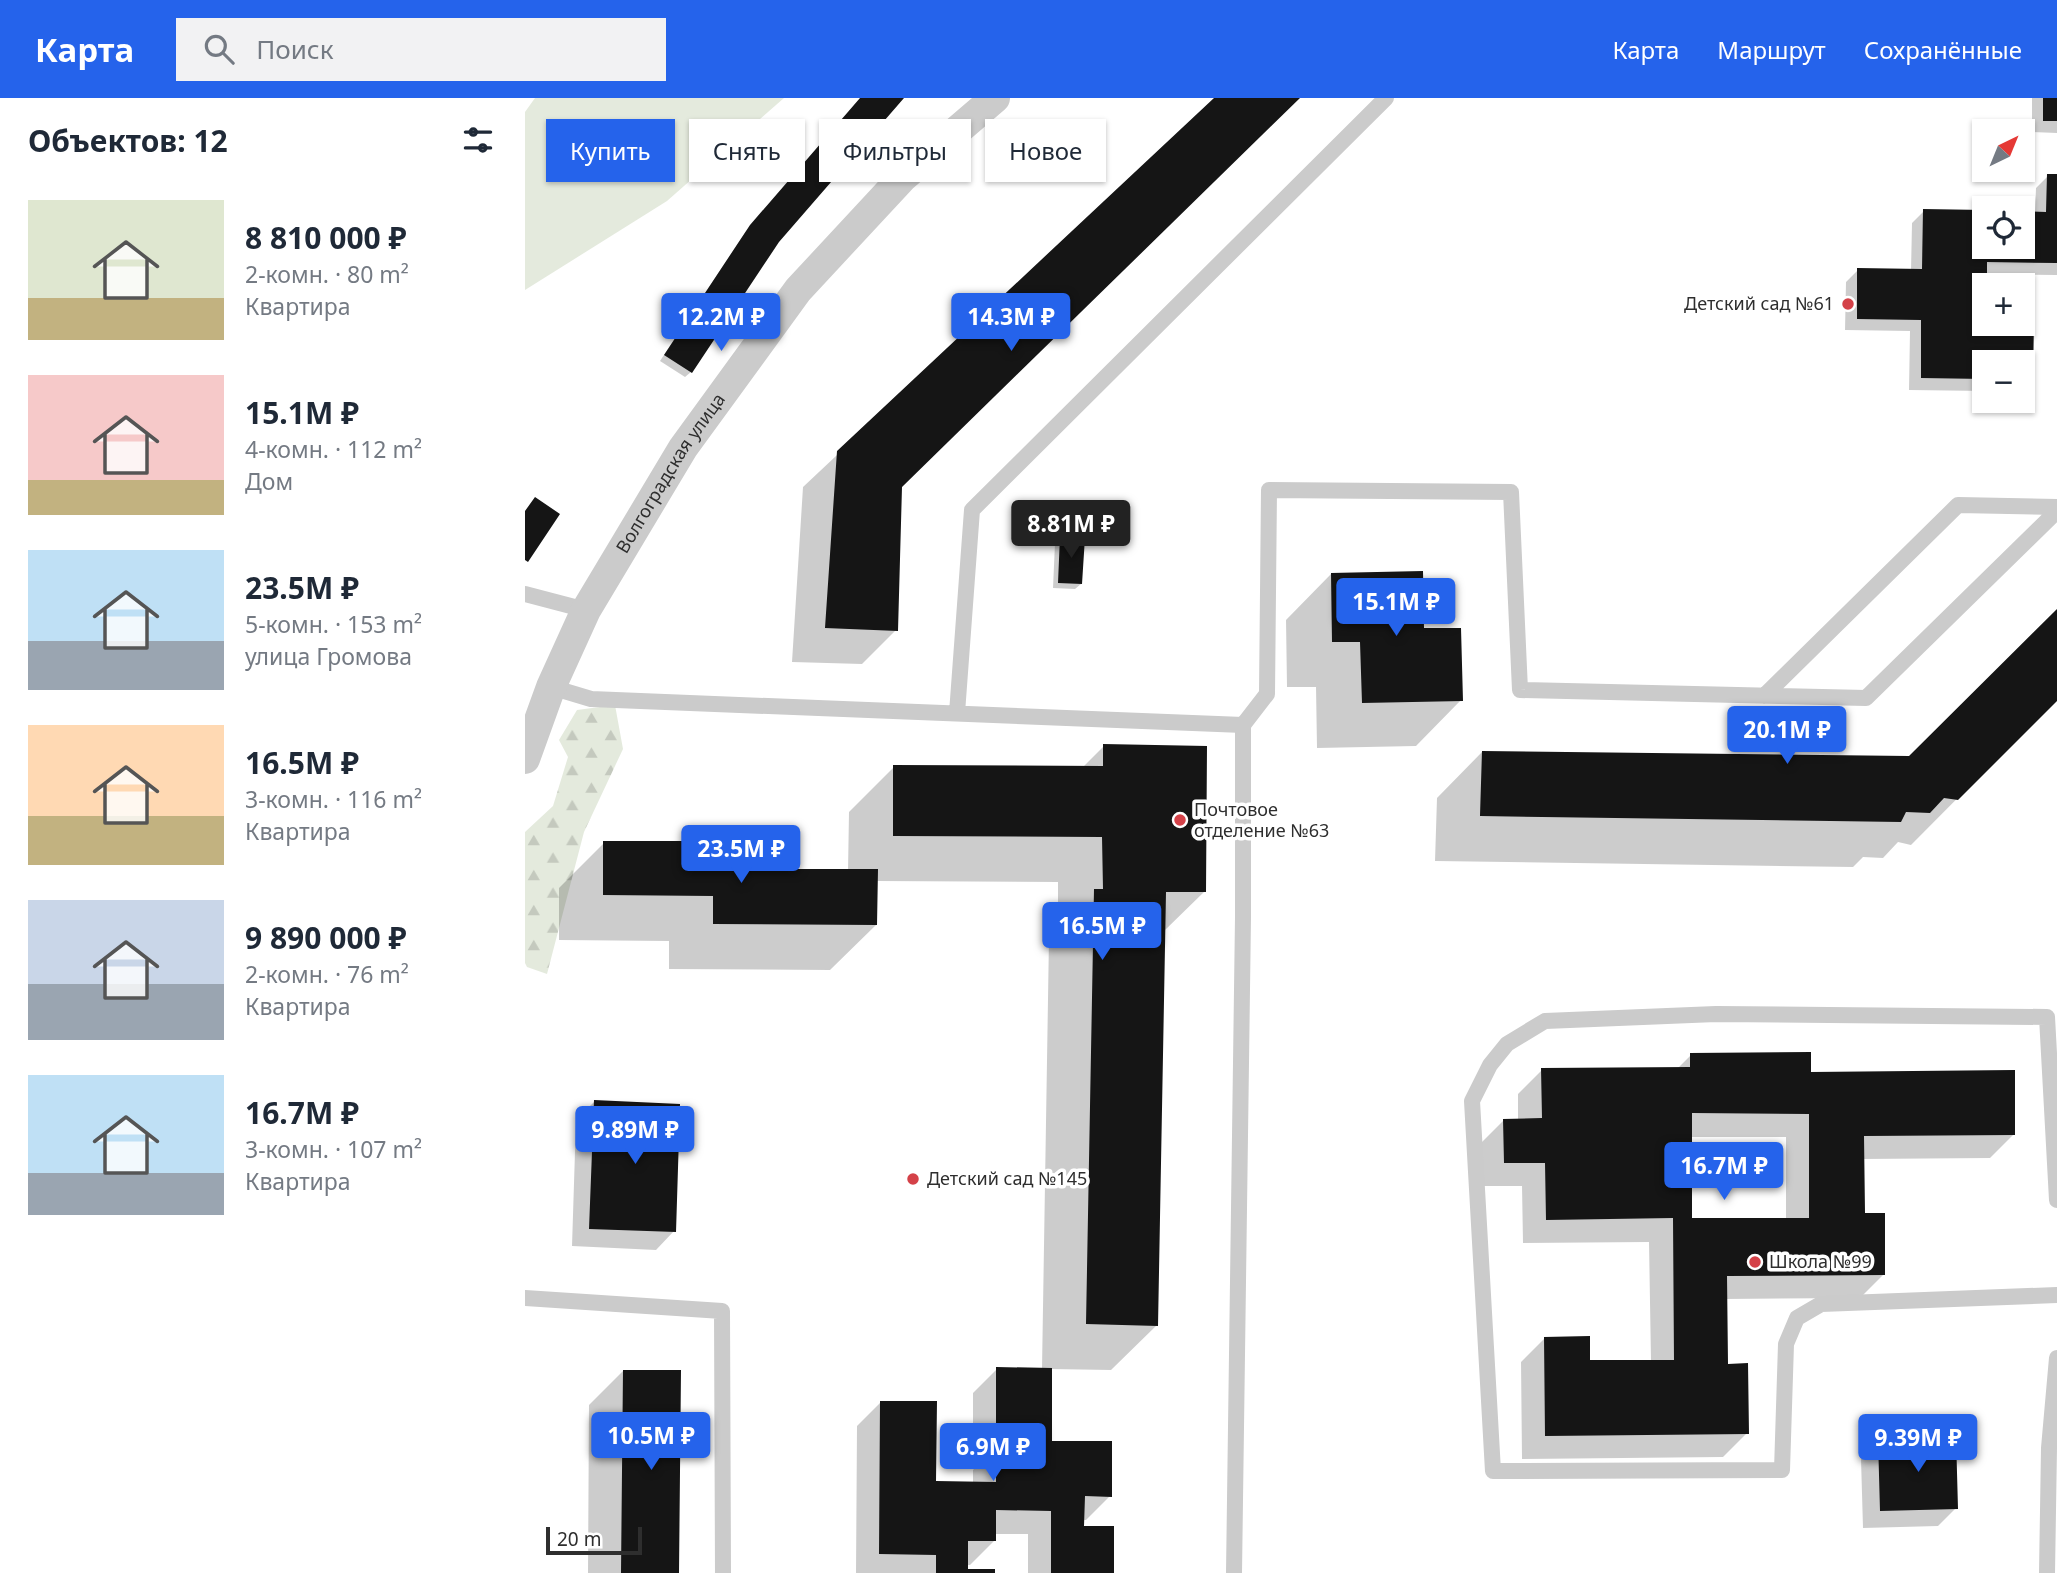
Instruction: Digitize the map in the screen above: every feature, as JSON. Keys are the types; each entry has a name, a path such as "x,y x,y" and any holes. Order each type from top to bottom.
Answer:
{"street":[{"name":"Волгоградская улица","path":"525,759 551,687 586,610 683,448 798,290 903,177 995,98"}],"lane":[{"path":"957,713 972,510 1386,98"},
{"path":"1234,1573 1243,725 1267,694 1269,490 1511,492 1520,690 1764,696 1866,698 2057,509"},
{"path":"1764,696 1958,505 2057,509"},
{"path":"525,594 586,610"},
{"path":"551,687 591,699 1243,725"},
{"path":"2057,1200 2047,1017 1716,1014 1545,1021 1507,1044 1490,1065 1472,1101 1493,1471 1781,1470 1786,1344 1797,1318 1821,1304 2057,1295"},
{"path":"525,1298 722,1311 723,1573"},
{"path":"2047,1573 2049,1448 2057,1358"}],"green space":[{"path":"535,98 784,98 760,119 689,119 689,182 667,201 525,290 525,112"},
{"path":"615,705 623,749 584,832 547,974 527,967 525,963 525,832 553,806 568,757 559,740 577,710"}],"building":[{"path":"860,98 904,98 886,119 842,119"},
{"path":"1214,98 1300,98 902,487 898,631 825,628 837,451"},
{"path":"2043,98 2057,98 2057,121 2043,121"},
{"path":"819,145 819,182 831,182 779,242 692,373 664,355 750,225 787,182 805,182 805,162"},
{"path":"2047,174 2057,174 2057,263 1987,262 1987,273 1972,273 1972,336 2034,336 2033,350 1972,350 1972,379 1921,378 1921,320 1857,319 1857,268 1922,269 1923,209 1972,210 1972,259 2035,259 2035,212 2046,212"},
{"path":"535,497 560,514 528,562 525,560 525,511"},
{"path":"1060,536 1085,537 1082,584 1058,583"},
{"path":"1423,571 1424,628 1461,628 1463,701 1362,703 1360,642 1332,642 1331,573"},
{"path":"2057,609 2057,701 1958,800 1944,798 1930,813 1906,812 1901,822 1480,816 1482,751 1909,756"},
{"path":"1103,744 1207,746 1206,892 1166,892 1158,1326 1086,1324 1094,889 1103,889 1102,837 893,836 893,765 1103,766"},
{"path":"603,841 714,841 714,869 878,869 877,925 713,924 713,896 603,895"},
{"path":"1811,1052 1811,1072 2015,1070 2015,1135 1864,1136 1865,1213 1885,1213 1885,1275 1727,1276 1728,1364 1748,1363 1749,1434 1545,1436 1544,1337 1590,1336 1590,1360 1674,1360 1673,1218 1546,1220 1545,1163 1504,1163 1503,1119 1542,1118 1541,1068 1690,1067 1690,1053","holes":["1692,1113 1809,1114 1809,1218 1692,1218"]},
{"path":"594,1100 680,1104 676,1232 589,1229"},
{"path":"996,1367 1052,1368 1052,1441 1112,1441 1112,1497 1085,1496 1084,1526 1114,1526 1114,1573 1051,1573 1051,1511 996,1510 996,1541 968,1541 968,1569 995,1569 995,1573 936,1573 936,1555 879,1554 880,1401 937,1401 936,1481 996,1482 996,1444 1025,1444 1025,1424 996,1424"},
{"path":"623,1370 681,1370 679,1573 621,1573"},
{"path":"1956,1436 1958,1509 1880,1511 1878,1439"}],"place":[{"name":"Детский сад №61","path":"1848,304"},
{"name":"Почтовое отделение №63","path":"1180,820"},
{"name":"Детский сад №145","path":"913,1179"},
{"name":"Школа №99","path":"1755,1262"}]}
